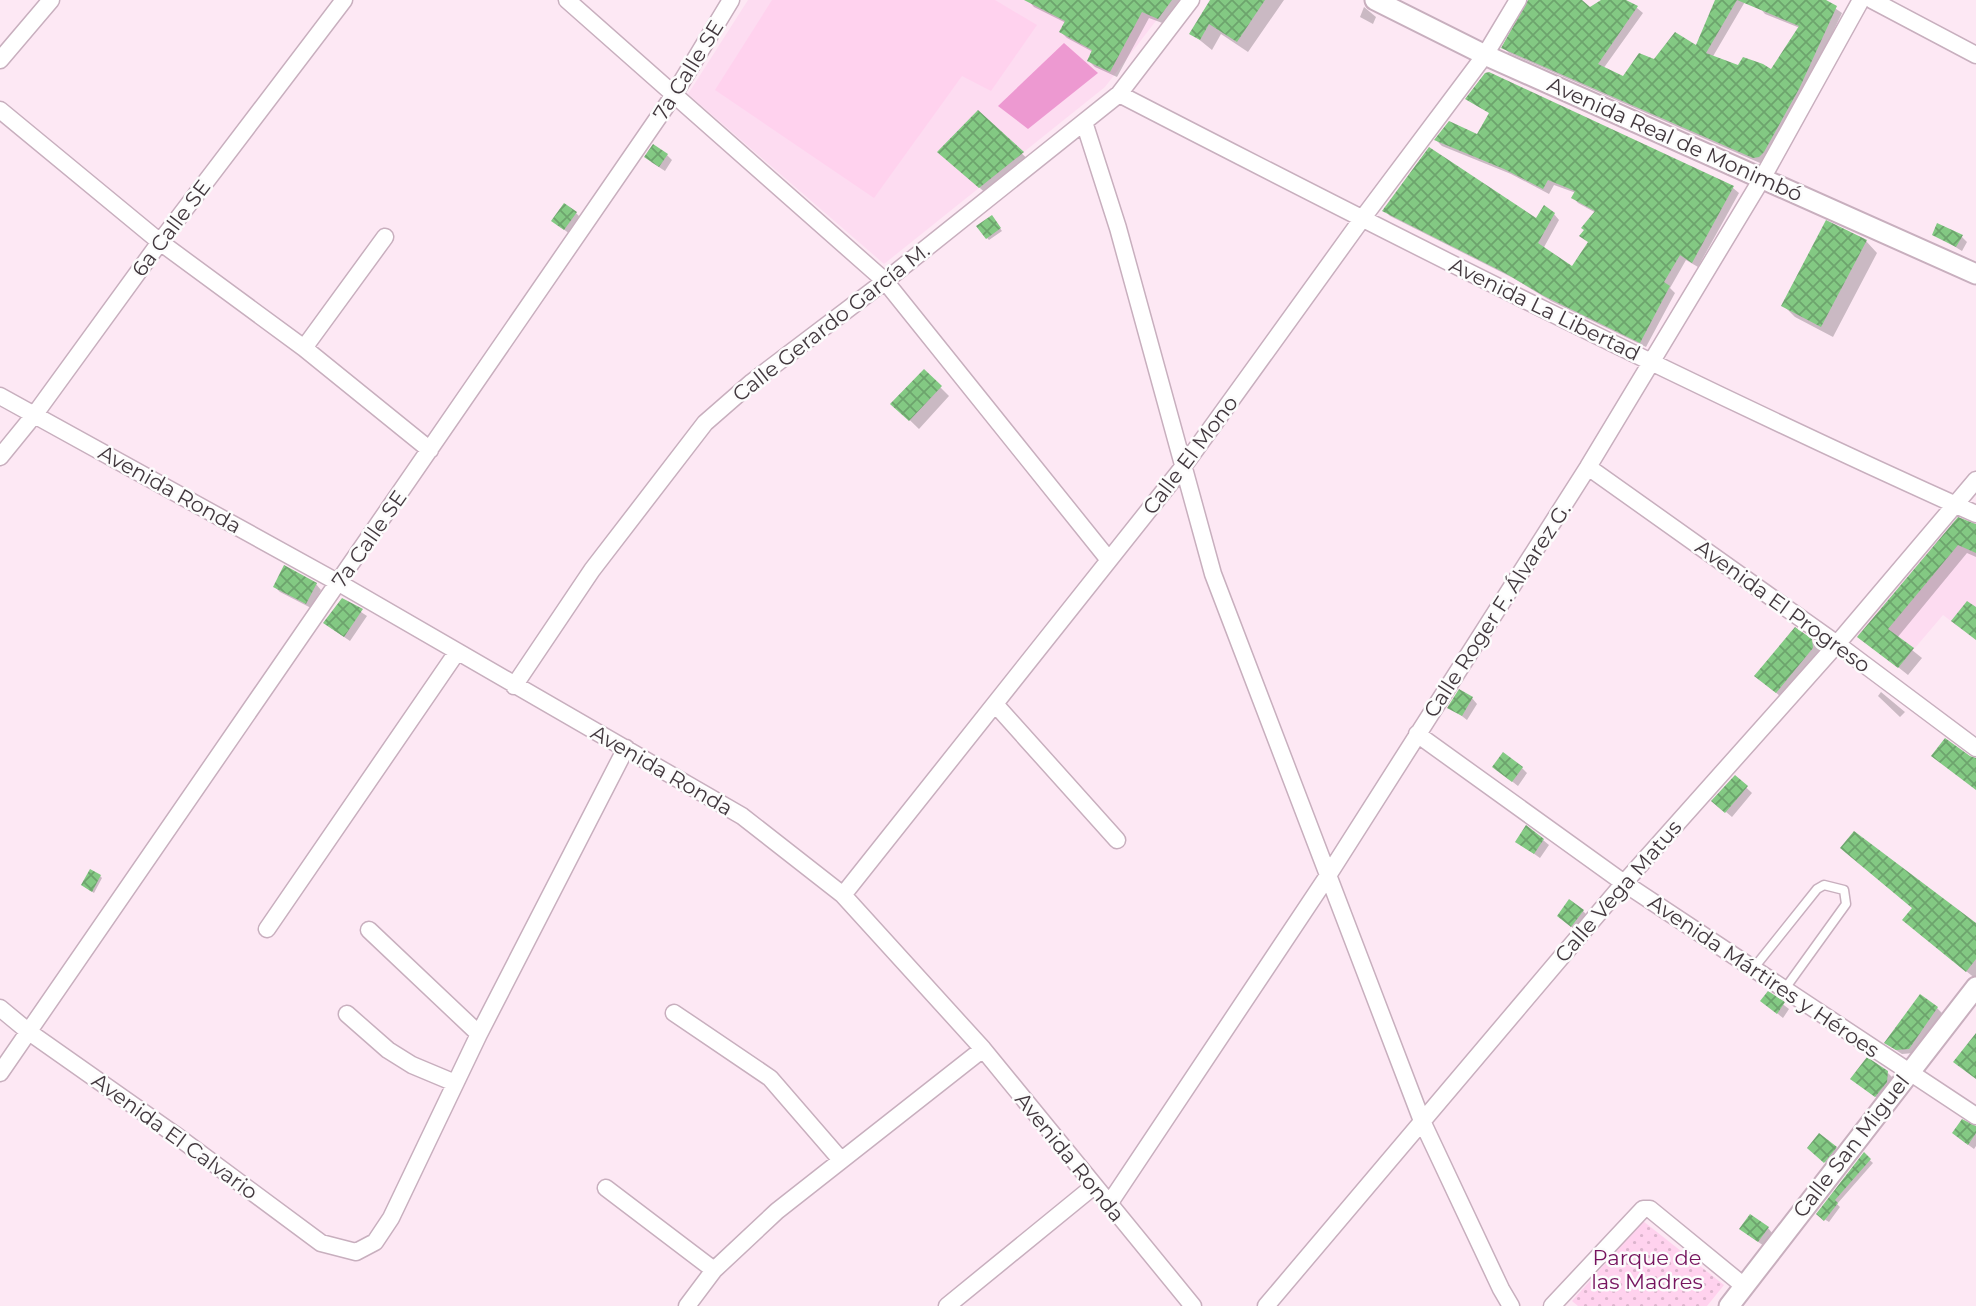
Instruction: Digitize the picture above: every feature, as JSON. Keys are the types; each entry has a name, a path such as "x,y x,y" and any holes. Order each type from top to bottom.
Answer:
{"street":[{"path":"0,60 51,0"},
{"name":"6a Calle SE","path":"0,457 35,414 160,242 344,0"},
{"path":"567,0 885,281 1110,560"},
{"name":"7a Calle SE","path":"0,1073 673,96 731,0"},
{"name":"Calle Gerardo García M.","path":"514,686 592,570 705,423 1119,94 1191,0"},
{"name":"Avenida Real de Monimbó","path":"1375,0 1485,55 1976,274"},
{"name":"Calle El Mono","path":"843,895 1183,467 1362,219 1485,55 1518,0"},
{"name":"Calle Roger F. Álvarez G.","path":"1109,1204 1329,874 1588,467 1763,177 1861,0"},
{"path":"1872,0 1976,55"},
{"name":"Avenida La Libertad","path":"1119,94 1362,219 1651,362 1976,514"},
{"path":"0,110 160,242 304,348 430,450"},
{"path":"1084,122 1118,228 1213,574 1422,1121 1511,1306"},
{"path":"304,348 385,237"},
{"name":"Avenida Ronda","path":"0,396 339,583 742,816 843,895 983,1049 1193,1306"},
{"name":"Avenida El Progreso","path":"1588,467 1837,644 1976,748"},
{"name":"Calle Vega Matus","path":"1266,1306 1623,883 1837,644 1976,480"},
{"path":"267,929 457,652"},
{"path":"995,704 1117,840"},
{"name":"Avenida Mártires y Héroes","path":"1417,734 1623,883 1976,1116"},
{"path":"347,1014 388,1050 412,1065 456,1083 626,748"},
{"path":"369,930 479,1034"},
{"name":"Calle San Miguel","path":"1729,1306 1976,987"},
{"name":"Avenida El Calvario","path":"0,1008 29,1032 174,1134 321,1243 356,1252 375,1242 391,1218 456,1083"},
{"path":"674,1013 770,1078 841,1160"},
{"path":"687,1306 714,1270 777,1211 983,1049"},
{"path":"947,1306 1094,1186"},
{"path":"606,1188 714,1270"},
{"path":"1556,1305 1643,1209 1650,1209 1744,1286"}],"lane":[{"path":"1753,969 1817,889 1824,885 1844,890 1846,904 1784,990"}],"shaded area":[{"path":"748,0 1172,0 1105,87 884,264 688,94"},
{"path":"1064,43 1098,73 1028,129 998,106"},
{"path":"1955,514 1976,523 1976,640 1943,615 1898,668 1852,633"}],"green space":[{"path":"772,0 995,0 1037,25 991,91 962,76 874,198 715,90"},
{"name":"Parque de las Madres","path":"1643,1221 1724,1285 1707,1306 1578,1306 1572,1301"}],"building":[{"path":"1024,0 1172,0 1158,19 1142,12 1110,72 1087,61 1092,50 1059,32 1065,21"},
{"path":"1210,0 1265,0 1237,42 1209,24 1200,40 1189,34"},
{"path":"1528,0 1582,0 1590,7 1601,0 1626,0 1638,6 1598,64 1623,76 1639,53 1654,59 1675,32 1696,45 1715,0 1737,0 1826,0 1837,6 1799,89 1764,152 1753,158 1501,48","holes":["1737,0 1799,26 1771,69 1743,57 1738,65 1706,53"]},
{"path":"1489,72 1734,186 1692,263 1680,255 1664,282 1670,286 1640,343 1382,211 1429,147 1536,218 1544,205 1555,213 1538,243 1572,266 1588,242 1579,236 1584,230 1581,228 1595,211 1571,198 1575,191 1548,180 1543,189 1504,169 1434,140 1449,121 1477,134 1489,113 1465,99 1485,73"},
{"path":"978,110 1024,152 979,188 937,152"},
{"path":"653,144 668,154 659,167 644,157"},
{"path":"564,203 577,212 564,230 551,221"},
{"path":"992,215 1001,228 986,239 976,226"},
{"path":"1826,220 1867,240 1821,327 1781,306"},
{"path":"1937,223 1963,235 1956,247 1932,235"},
{"path":"924,369 942,386 909,421 890,404"},
{"path":"1958,517 1976,524 1976,553 1958,545 1888,629 1914,648 1898,668 1857,637"},
{"path":"284,565 317,583 306,604 273,587"},
{"path":"342,598 363,609 344,637 323,623"},
{"path":"1967,601 1976,607 1976,640 1951,621"},
{"path":"1795,627 1812,639 1813,648 1776,693 1754,676"},
{"path":"1459,689 1473,697 1462,716 1447,708"},
{"path":"1945,738 1976,758 1976,790 1931,756"},
{"path":"1503,752 1523,767 1512,782 1492,767"},
{"path":"1735,775 1748,786 1725,813 1711,801"},
{"path":"1526,825 1544,839 1534,854 1515,842"},
{"path":"1854,831 1976,923 1976,959 1966,972 1902,920 1912,908 1840,848"},
{"path":"90,869 101,875 92,892 81,885"},
{"path":"1569,899 1584,910 1571,927 1557,916"},
{"path":"1768,991 1785,1002 1777,1014 1760,1001"},
{"path":"1920,994 1938,1007 1909,1049 1896,1050 1884,1043"},
{"path":"1976,1033 1976,1079 1953,1062"},
{"path":"1867,1057 1888,1071 1887,1082 1875,1097 1850,1079"},
{"path":"1962,1119 1976,1126 1976,1133 1968,1145 1952,1133"},
{"path":"1819,1133 1837,1147 1824,1163 1807,1148"},
{"path":"1864,1152 1871,1159 1835,1200 1838,1203 1824,1221 1816,1214"},
{"path":"1750,1214 1769,1227 1758,1242 1739,1229"}]}
